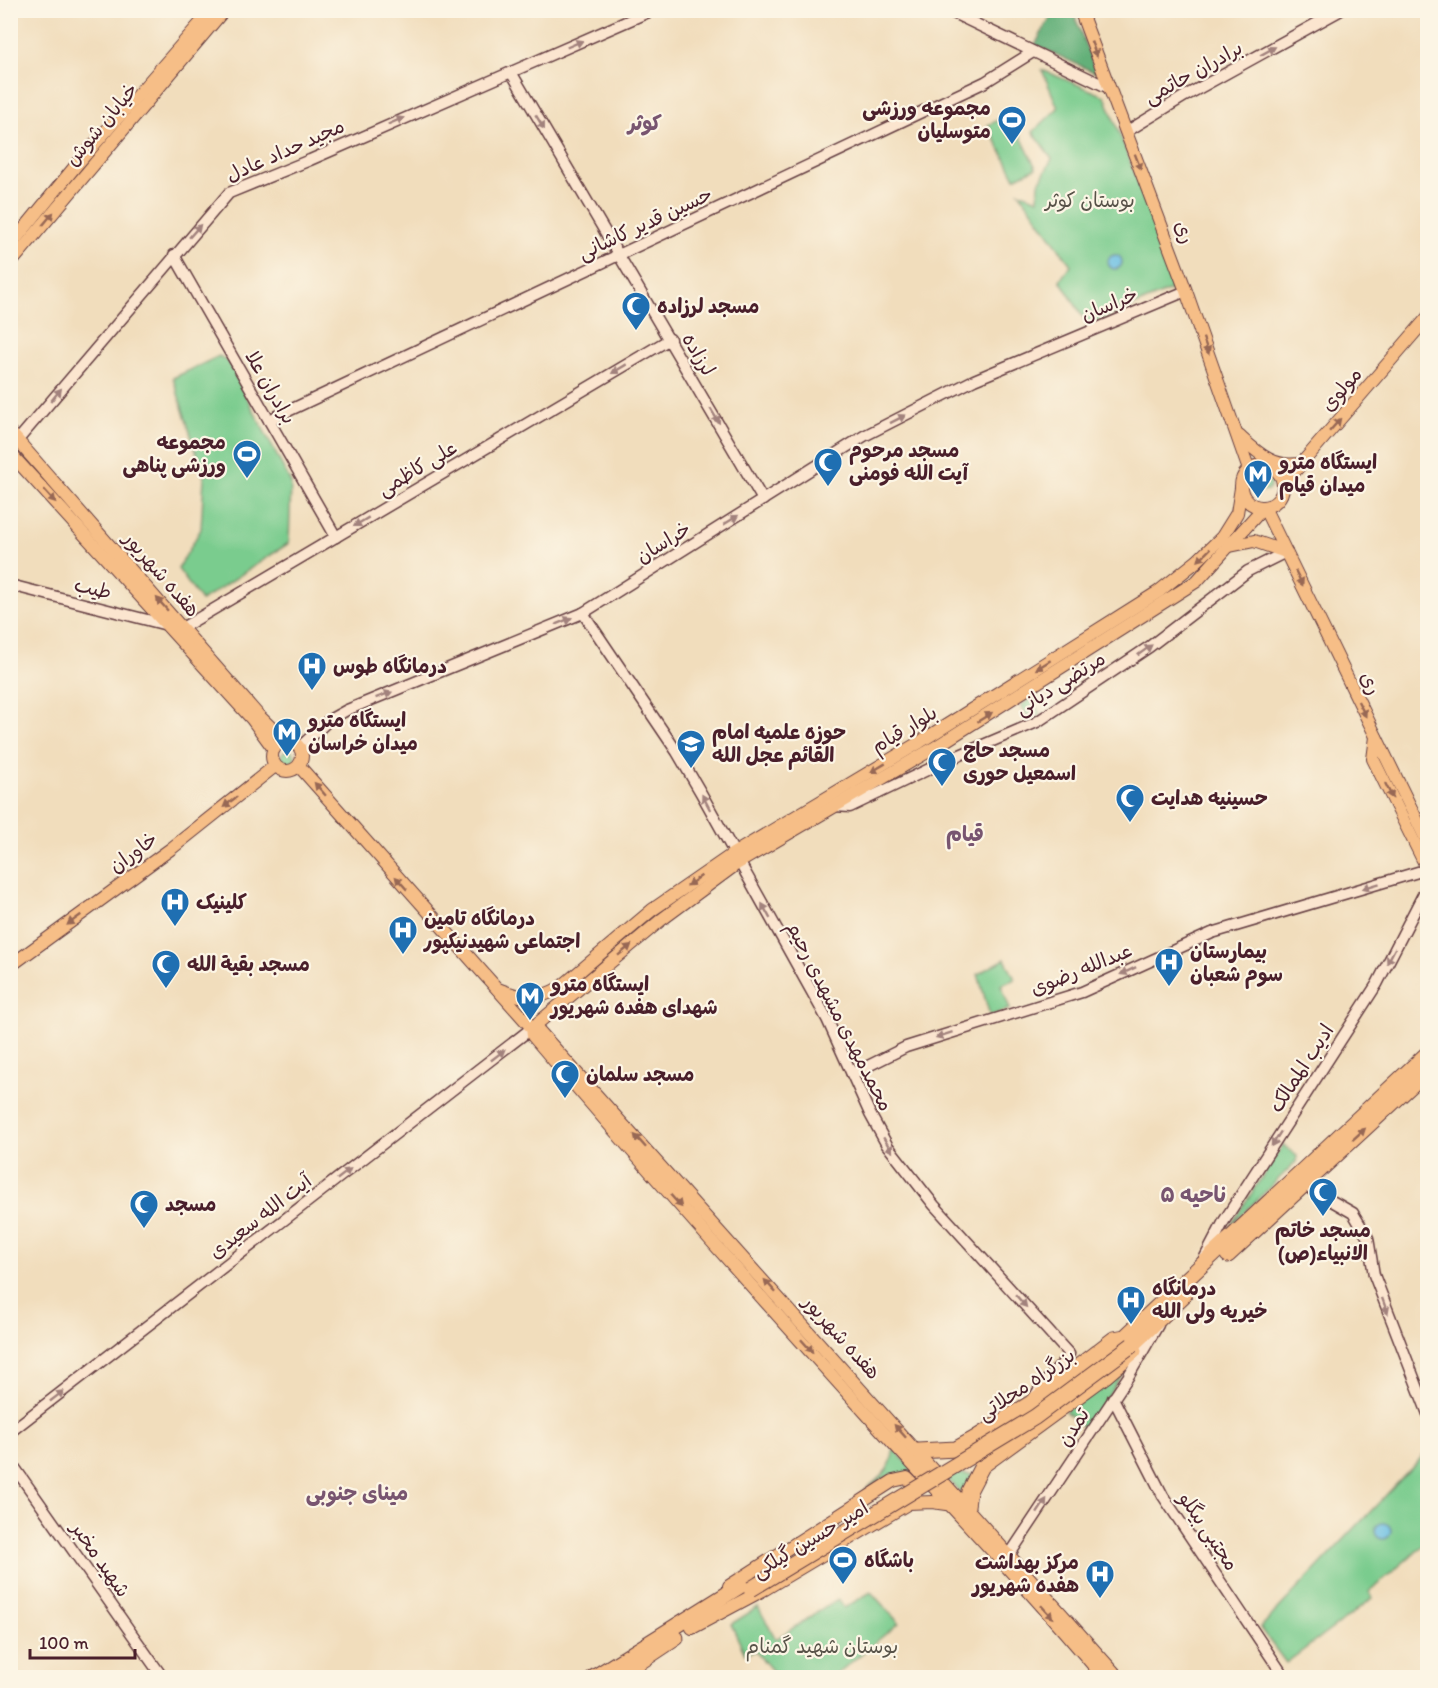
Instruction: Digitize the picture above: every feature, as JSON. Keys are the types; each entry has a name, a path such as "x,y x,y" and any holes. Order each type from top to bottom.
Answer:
{"highway":[{"name":"بزرگراه محلاتی","path":"616,1677 692,1622 749,1585 1042,1403 1163,1317 1304,1185 1428,1053"},
{"name":"بزرگراه محلاتی","path":"1128,1341 1201,1267 1390,1096 1428,1070"},
{"path":"1128,1341 1114,1339 1031,1403 956,1449 950,1458 957,1468 969,1472 982,1466 1105,1376 1140,1345 1163,1317"},
{"path":"918,1450 956,1449"},
{"path":"960,1506 982,1466"},
{"name":"بزرگراه محلاتی","path":"593,1677 692,1622"}],"main road":[{"name":"خیابان شوش","path":"10,246 78,163 212,10"},
{"name":"خیابان شوش","path":"10,264 224,10"},
{"name":"ری","path":"1080,10 1186,291 1250,470"},
{"name":"مولوی","path":"1282,485 1428,317"},
{"path":"1236,433 1270,461 1284,466 1302,463"},
{"name":"هفده شهریور","path":"14,436 258,715 285,741"},
{"name":"هفده شهریور","path":"10,453 252,719 274,749"},
{"path":"1260,466 1272,468 1280,476 1282,485 1280,497 1264,507 1251,504 1241,488 1242,481 1250,470 1260,466"},
{"name":"بلوار قیام","path":"532,1028 736,859 934,748 1155,610 1197,581 1225,542 1237,513 1241,488"},
{"name":"ری","path":"1264,507 1428,843"},
{"name":"بلوار قیام","path":"496,989 532,999 546,996 561,987 652,910 1148,598 1225,542 1264,507"},
{"path":"1225,542 1254,540 1286,552"},
{"path":"1376,736 1373,759 1427,869"},
{"path":"285,741 293,742 300,747 303,756 299,766 287,772 275,766 272,758 274,749 285,741"},
{"name":"خاوران","path":"10,966 172,848 275,766"},
{"name":"هفده شهریور","path":"299,766 496,989 585,1080 918,1450 960,1506 1104,1677"},
{"name":"هفده شهریور","path":"532,1028 533,1036 638,1159 882,1431 1010,1554 1119,1677"},
{"path":"692,1622 744,1574 893,1480 907,1478 913,1484 915,1491 909,1503 932,1502 960,1506"},
{"name":"امیر حسین گیلکی","path":"692,1622 735,1607 909,1503"}],"street":[{"name":"مجید حداد عادل","path":"14,436 229,192 310,160 653,10"},
{"path":"947,10 1109,88"},
{"name":"برادران حاتمی","path":"1126,132 1190,93 1341,10"},
{"name":"حسین قدیر کاشانی","path":"268,420 985,82 1033,52"},
{"name":"لرزاده","path":"511,72 763,500"},
{"name":"برادران علا","path":"174,255 336,537"},
{"name":"خراسان","path":"300,747 329,720 347,710 583,613 864,436 974,380 1186,291"},
{"name":"علی کاظمی","path":"182,627 670,339"},
{"name":"مرتضی دیانی","path":"834,806 850,807 948,760 1037,722 1149,647 1248,571 1286,552"},
{"name":"طیب","path":"10,585 167,625"},
{"name":"محمدمهدی مشهدی رحیم","path":"583,613 677,752 827,1019 870,1114 899,1162 934,1205 1069,1354 1042,1382 1031,1403"},
{"name":"عبدالله رضوی","path":"852,1074 906,1047 1083,992 1212,933 1427,869"},
{"name":"ادیب الممالک","path":"1201,1267 1219,1228 1377,984 1428,885"},
{"name":"آیت الله سعیدی","path":"10,1432 532,1028"},
{"path":"1304,1185 1353,1213 1368,1238 1374,1275 1428,1414"},
{"name":"تمدن","path":"1010,1554 1113,1398 1163,1317"},
{"name":"مجتبی بیگلو","path":"1113,1398 1163,1496 1285,1677"},
{"name":"شهید مخبر","path":"10,1461 163,1677"}],"green space":[{"path":"1047,11 1073,11 1096,73 1035,45 1052,14"},
{"name":"بوستان کوثر","path":"1042,70 1105,96 1178,287 1088,325 1060,280 1071,265 1019,192 1038,199 1039,183 1052,159 1033,132 1058,108"},
{"name":"مجموعه ورزشی متوسلیان","path":"1010,114 1036,168 1015,178 988,125"},
{"name":"مجموعه ورزشی پناهی","path":"219,356 228,361 291,483 289,543 201,601 178,569 201,529 204,477 173,378"},
{"path":"1264,477 1269,479 1271,484 1269,489 1264,491 1259,489 1257,484 1259,479"},
{"path":"1032,697 1040,714 1030,720 1021,706"},
{"path":"285,750 291,750 295,757 291,764 285,764 281,760 281,754"},
{"path":"1005,959 1015,979 1001,985 1010,1009 990,1016 978,974"},
{"path":"1283,1145 1297,1156 1296,1162 1230,1226"},
{"path":"1139,1349 1086,1430 1065,1411"},
{"path":"893,1448 915,1472 910,1475 898,1473 892,1475 864,1491 888,1467"},
{"path":"1427,1452 1427,1542 1369,1592 1373,1598 1286,1663 1260,1628"},
{"path":"954,1473 974,1475 963,1495 946,1477"},
{"name":"بوستان شهید گمنام","path":"871,1592 899,1623 833,1677 778,1677 755,1651 745,1654 731,1624 758,1607 776,1639 838,1599 844,1608"}],"water":[{"path":"1112,255 1118,255 1122,262 1118,269 1112,269 1108,265 1108,259"},
{"path":"1383,1523 1389,1525 1391,1531 1389,1537 1383,1539 1377,1537 1375,1531 1377,1525"}],"place":[{"name":"مجموعه ورزشی متوسلیان","path":"1012,146"},
{"name":"مسجد لرزاده","path":"636,332"},
{"name":"مجموعه ورزشی پناهی","path":"247,480"},
{"name":"مسجد مرحوم آیت الله فومنی","path":"828,488"},
{"name":"ایستگاه مترو میدان قیام","path":"1258,500"},
{"name":"درمانگاه طوس","path":"312,692"},
{"name":"ایستگاه مترو میدان خراسان","path":"287,758"},
{"name":"حوزه علمیه امام القائم عجل الله","path":"691,770"},
{"name":"مسجد حاج اسمعیل حوری","path":"942,788"},
{"name":"حسینیه هدایت","path":"1130,824"},
{"name":"کلینیک","path":"175,928"},
{"name":"درمانگاه تامین اجتماعی شهیدنیکپور","path":"403,956"},
{"name":"بیمارستان سوم شعبان","path":"1169,988"},
{"name":"مسجد بقیة الله","path":"166,990"},
{"name":"ایستگاه مترو شهدای هفده شهریور","path":"530,1022"},
{"name":"مسجد سلمان","path":"565,1100"},
{"name":"مسجد خاتم الانبیاء(ص)","path":"1323,1218"},
{"name":"مسجد","path":"144,1230"},
{"name":"درمانگاه خیریه ولی الله","path":"1131,1326"},
{"name":"باشگاه","path":"843,1586"},
{"name":"مرکز بهداشت هفده شهریور","path":"1100,1600"}],"district":[{"name":"کوثر","path":"645,122"},
{"name":"قیام","path":"965,833"},
{"name":"ناحیه ۵","path":"1193,1194"},
{"name":"مینای جنوبی","path":"357,1492"}]}
